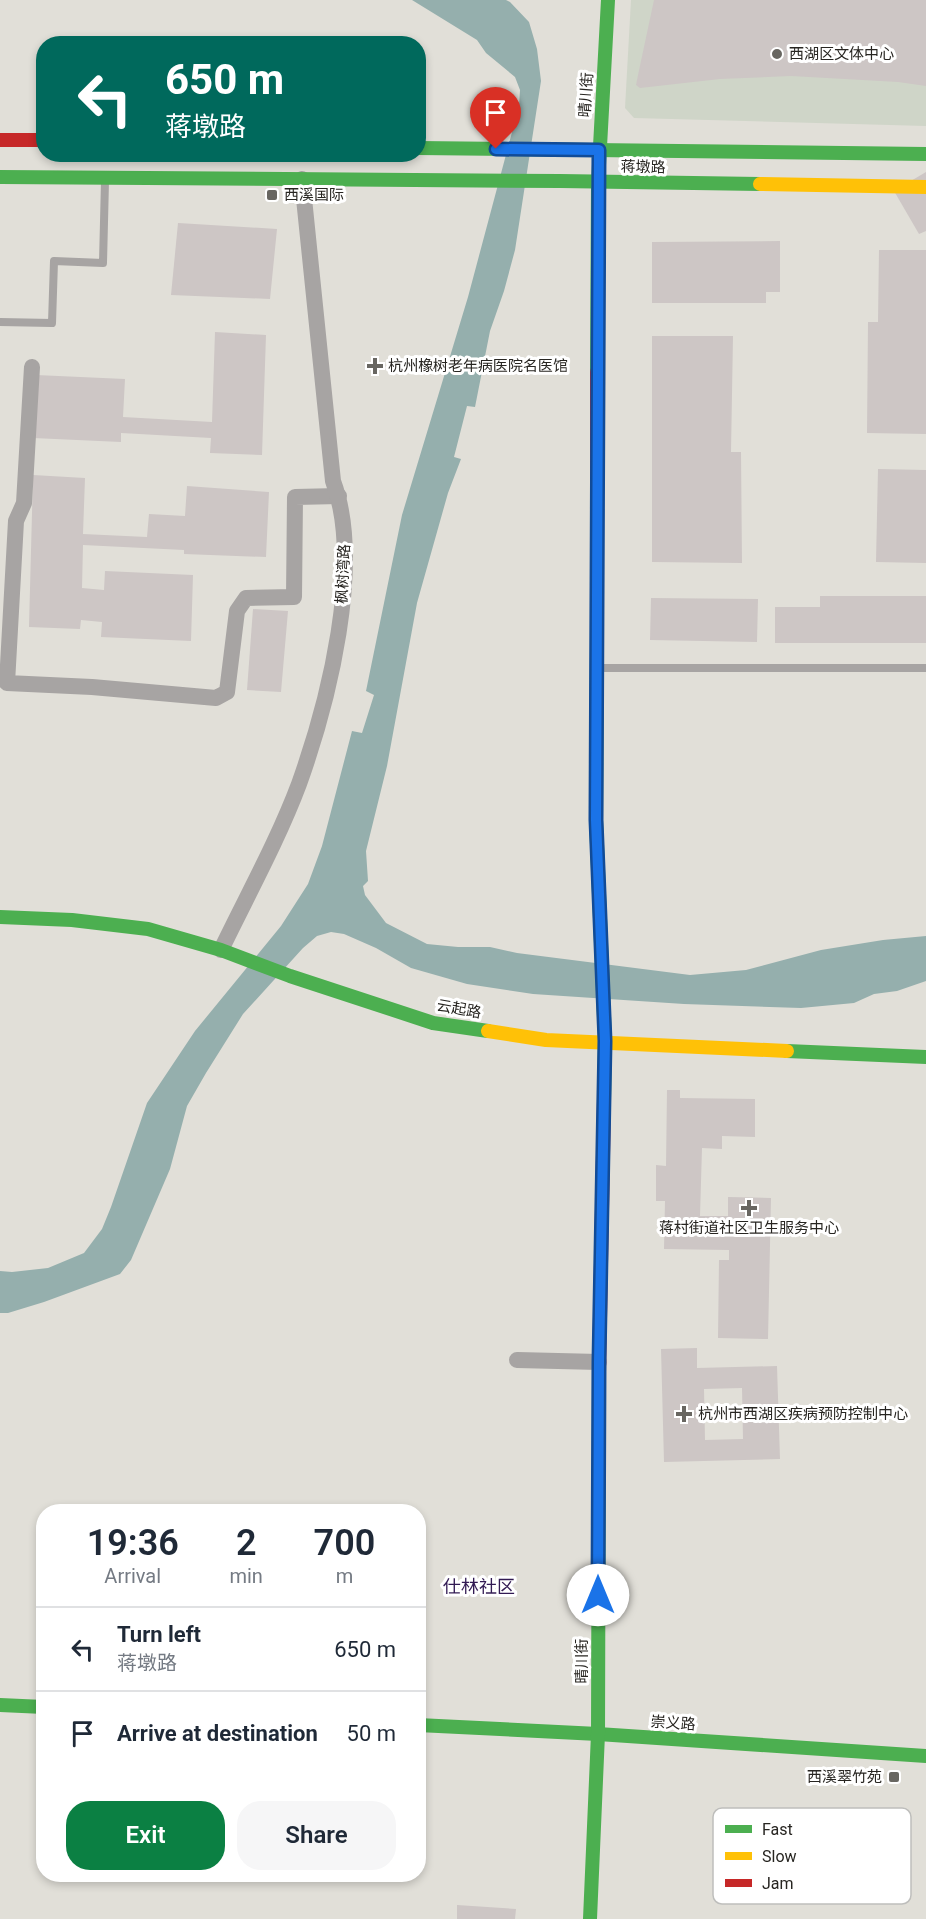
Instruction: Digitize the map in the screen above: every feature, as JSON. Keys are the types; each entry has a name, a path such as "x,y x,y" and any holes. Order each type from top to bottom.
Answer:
{"street":[{"name":"晴川街","path":"590,1919 598,1734 599,1362 605,1041 596,820 598,183 608,0"},
{"path":"0,140 36,140"},
{"name":"蒋墩路","path":"426,148 926,154"},
{"name":"蒋墩路","path":"0,177 560,181 926,188"},
{"name":"枫树湾路","path":"221,950 267,856 298,785 328,684 343,601 345,532 339,496 333,481 302,180"},
{"path":"32,367 24,503 16,521 4,683 92,687 216,698 227,692 237,611 246,598 294,597 296,497 339,496"},
{"name":"云起路","path":"0,917 72,920 148,929 221,950 290,976 433,1023 546,1040 926,1057"},
{"path":"517,1360 599,1362"},
{"path":"0,1705 36,1707"},
{"name":"崇义路","path":"426,1725 598,1734 926,1756"}],"lane":[{"path":"0,322 52,323 54,261 103,263 105,178"},
{"path":"597,668 926,668"}],"shaded area":[{"name":"西湖区文体中心","path":"631,0 926,0 926,126 634,118 625,108"}],"water":[{"path":"412,0 506,0 510,2 529,22 537,49 541,81 515,250 490,331 475,407 467,406 454,457 461,459 448,493 417,603 387,766 366,851 368,881 363,886 365,895 386,923 427,944 490,947 517,953 690,975 746,970 821,950 926,936 926,981 897,991 874,994 854,1003 801,1008 684,1004 533,994 467,984 411,968 376,948 344,934 331,932 317,936 303,948 243,1014 206,1073 187,1106 170,1169 131,1260 120,1274 44,1302 8,1313 0,1313 0,1271 48,1268 84,1253 102,1229 147,1103 195,1031 281,926 308,884 322,846 352,731 362,733 374,695 366,691 402,515 468,297 519,106 520,90 515,77 486,53 477,40"}],"building":[{"name":"西湖区文体中心","path":"654,0 926,0 926,86 898,82 791,76 720,79 640,88 636,85"},
{"path":"926,172 926,231 919,234 894,191"},
{"path":"178,223 277,229 270,299 171,295"},
{"path":"780,241 780,292 766,292 766,303 652,303 652,242"},
{"path":"879,250 926,250 926,434 867,433 868,322 878,322"},
{"path":"215,332 266,335 262,455 210,453 211,438 121,433 121,442 33,438 36,375 125,379 123,417 212,422"},
{"path":"652,336 733,336 731,452 741,452 742,563 652,562"},
{"path":"878,469 926,470 926,563 876,562"},
{"path":"33,475 85,478 83,534 147,537 149,514 185,516 187,486 269,492 266,557 184,554 184,550 83,545 82,588 104,590 105,571 193,575 191,641 101,637 102,622 81,620 80,629 29,627"},
{"path":"820,596 926,596 926,643 775,643 775,607 820,607"},
{"path":"651,598 758,599 757,642 650,640"},
{"path":"253,609 288,611 281,692 247,690"},
{"name":"蒋村街道社区卫生服务中心","path":"667,1090 680,1090 680,1098 755,1099 755,1137 722,1136 722,1149 702,1148 700,1216 728,1216 728,1197 771,1198 768,1339 718,1338 719,1260 729,1260 729,1250 664,1249 665,1201 656,1201 656,1165 666,1166"},
{"name":"杭州市西湖区疾病预防控制中心","path":"697,1348 697,1368 777,1366 780,1459 664,1462 661,1349","holes":["742,1388 743,1439 705,1440 704,1389"]},
{"path":"457,1905 516,1909 515,1919 457,1919"}],"traffic: fast":[{"path":"597,372 598,183 608,0"},
{"path":"426,148 926,154"},
{"path":"0,177 760,184"},
{"path":"597,651 596,820 605,1041 604,1101"},
{"path":"0,917 72,920 148,929 221,950 290,976 433,1023 488,1031"},
{"path":"787,1051 926,1057"},
{"path":"590,1919 598,1734 599,1372"},
{"path":"0,1705 36,1707"},
{"path":"426,1725 598,1734 926,1756"}],"traffic: slow":[{"path":"760,184 926,187"},
{"path":"488,1031 546,1040 787,1051"}],"traffic: jam":[{"path":"0,140 36,140"},
{"path":"597,372 597,651"},
{"path":"599,1372 604,1101"}],"place":[{"name":"西湖区文体中心","path":"777,54"},
{"name":"西溪国际","path":"272,195"},
{"name":"杭州橡树老年病医院名医馆","path":"375,366"},
{"name":"蒋村街道社区卫生服务中心","path":"749,1208"},
{"name":"杭州市西湖区疾病预防控制中心","path":"684,1414"},
{"name":"西溪翠竹苑","path":"894,1777"}],"district":[{"name":"仕林社区","path":"479,1587"}],"route":[{"path":"496,149 599,150 596,820 605,1041 599,1362 598,1595"}]}
